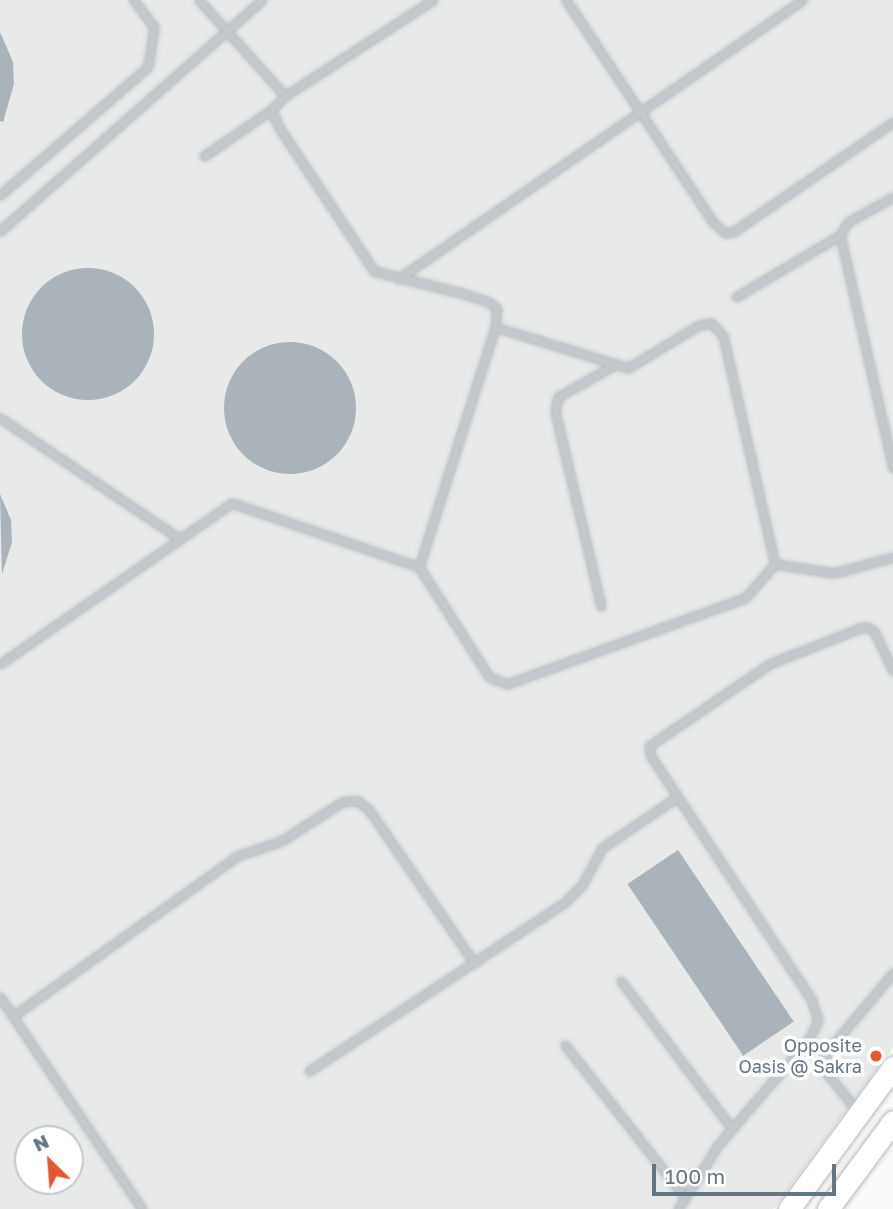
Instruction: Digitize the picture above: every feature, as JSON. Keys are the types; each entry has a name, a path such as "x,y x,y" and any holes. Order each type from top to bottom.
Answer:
{"main road":[{"path":"789,1209 893,1067"},
{"path":"828,1209 893,1121"}],"lane":[{"path":"0,195 148,67 154,27 134,0"},
{"path":"198,0 285,96"},
{"path":"0,231 262,0"},
{"path":"204,156 271,110 285,96 433,0"},
{"path":"566,0 712,221 725,233 733,232 893,122"},
{"path":"398,279 802,0"},
{"path":"271,110 280,129 369,266 379,274 489,302 497,309 495,327 419,567"},
{"path":"736,297 840,235 848,222 893,197"},
{"path":"840,235 893,468"},
{"path":"495,327 628,368 699,324 711,323 723,337 775,564"},
{"path":"601,606 555,412 558,397 616,364"},
{"path":"0,418 180,539"},
{"path":"0,664 232,503 419,567 489,677 507,684 745,597 775,564"},
{"path":"775,564 834,573 893,557"},
{"path":"678,1209 684,1196 732,1129 809,1039 816,1027 817,1012 650,755 649,746 769,664 866,627 874,631 893,671"},
{"path":"309,1071 575,894 602,848 677,797"},
{"path":"12,1016 237,856 281,841 342,802 349,801 358,801 369,810 474,963"},
{"path":"859,1114 826,1072 825,1054 893,973"},
{"path":"621,981 732,1129"},
{"path":"1,1000 142,1209"},
{"path":"565,1045 684,1196"}],"shaded area":[{"path":"0,0 893,0 893,1047 773,1209 0,1209"}],"building":[{"path":"0,32 13,62 14,84 3,122 0,121"},
{"path":"88,268 113,273 135,287 149,309 154,334 149,359 135,381 113,395 88,400 63,395 41,381 27,359 22,334 27,309 41,287 63,273"},
{"path":"290,342 315,347 337,361 351,383 356,408 351,433 337,455 315,469 290,474 265,469 243,455 229,433 224,408 229,383 243,361 265,347"},
{"path":"0,494 11,520 12,542 2,574"},
{"path":"678,850 794,1022 743,1056 627,884"}],"place":[{"name":"Opposite Oasis @ Sakra","path":"876,1056"}]}
